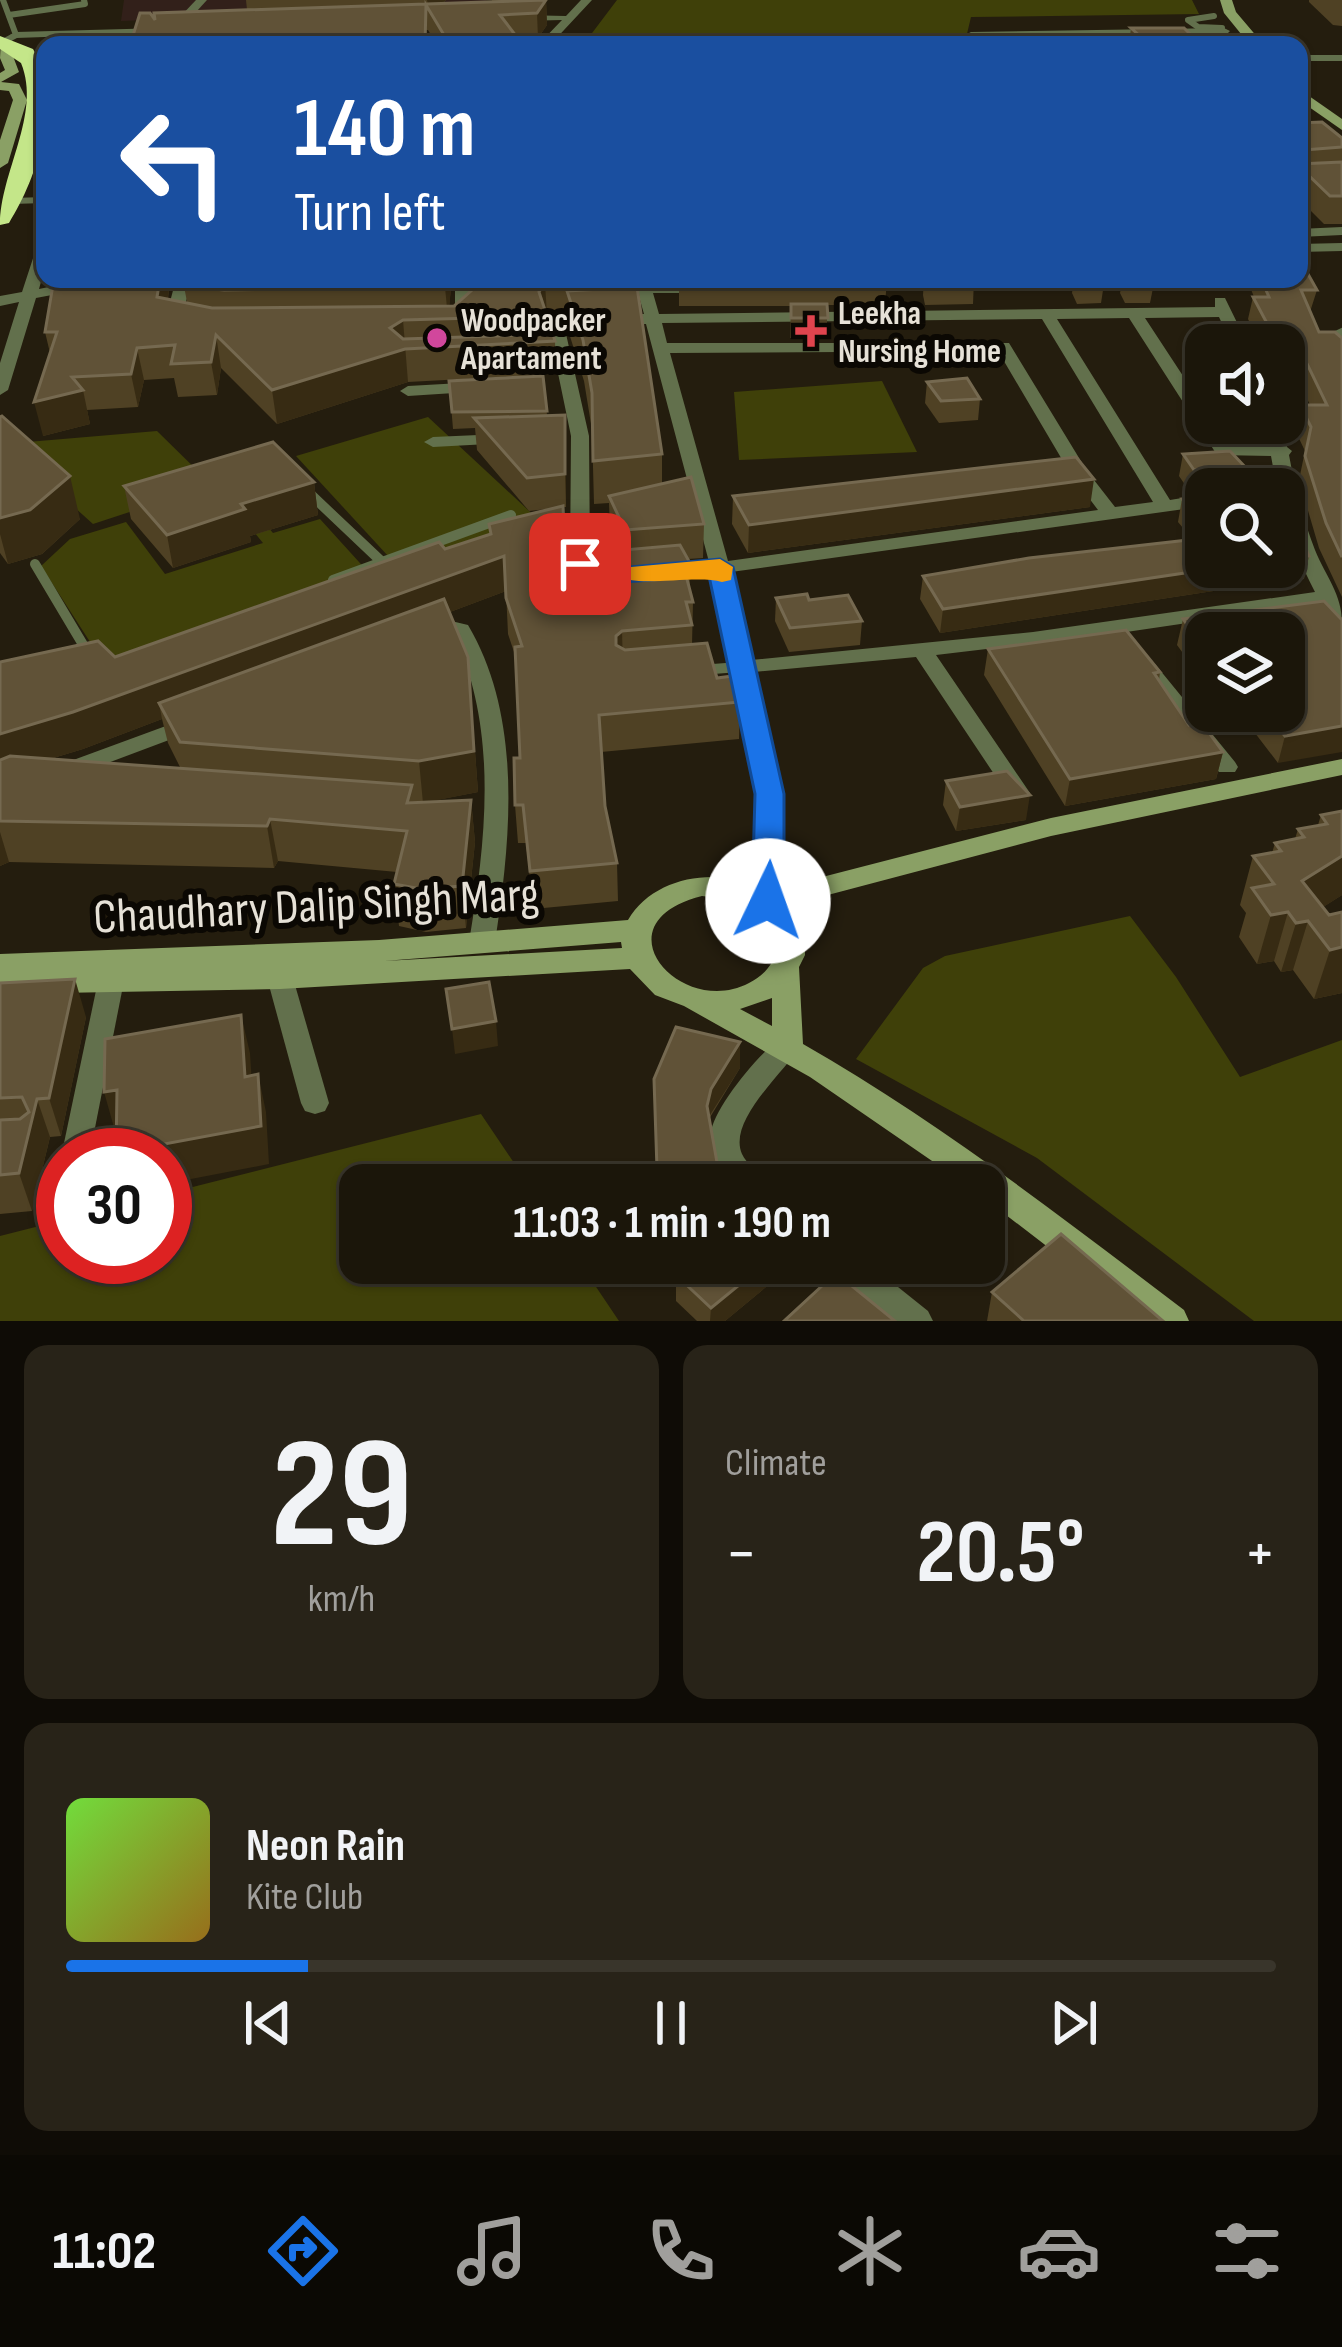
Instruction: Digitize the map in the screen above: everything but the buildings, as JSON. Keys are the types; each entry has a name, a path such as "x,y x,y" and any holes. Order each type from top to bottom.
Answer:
{"highway":[{"path":"6,40 26,53 36,77"},
{"path":"5,210 32,123 36,88"}],"street":[{"path":"185,25 202,0"},
{"path":"551,36 586,0"},
{"path":"1147,36 1225,32 1210,0"},
{"path":"1226,0 1230,13 1249,36"},
{"path":"514,18 566,17"},
{"path":"99,36 206,21"},
{"path":"971,35 991,36"},
{"path":"0,82 12,72 6,40 36,40"},
{"path":"0,82 14,87 20,100 0,163"},
{"path":"1308,99 1342,126"},
{"path":"1308,116 1342,140"},
{"path":"1308,248 1342,247"},
{"path":"0,390 36,274"},
{"path":"0,301 65,288"},
{"path":"182,288 175,326 206,331"},
{"path":"448,329 462,322 463,288"},
{"path":"644,288 720,567 770,794 768,901"},
{"path":"1213,288 1230,324"},
{"path":"607,577 595,576 580,564 572,382 556,357 555,320 1225,312"},
{"path":"1046,315 1162,504"},
{"path":"1135,315 1223,451 1282,451"},
{"path":"660,349 1003,346 1079,473 1109,512"},
{"path":"548,383 572,382"},
{"path":"408,391 502,386"},
{"path":"433,442 521,438"},
{"path":"1280,444 1283,468"},
{"path":"1056,476 1079,473"},
{"path":"648,573 1185,502"},
{"path":"706,517 729,514"},
{"path":"1305,544 1325,596 1342,617"},
{"path":"739,667 924,653 1117,630 1325,596"},
{"path":"415,637 458,627 483,676 495,781 484,821 493,864 482,942"},
{"path":"1117,630 1227,767"},
{"path":"924,653 1025,803"},
{"path":"82,786 36,782 214,715"},
{"path":"768,901 1051,827 1342,767"},
{"path":"695,999 748,996 770,986 786,970 794,952 793,933 784,915 768,901 748,891 702,886 660,900 637,944 650,976 669,991 788,1045 992,1184 1171,1321"},
{"name":"Chaudhary Dalip Singh Marg","path":"0,964 365,963 482,942 637,944"},
{"path":"0,983 280,978 365,963 637,944"},
{"path":"786,970 788,1045"},
{"path":"280,978 315,1103"},
{"path":"81,1128 111,981"},
{"path":"733,1164 728,1158 725,1128 771,1060 788,1045"},
{"path":"872,1284 917,1321"}],"lane":[{"path":"3,0 9,15 6,40"},
{"path":"9,15 85,4 84,0"},
{"path":"1308,58 1342,58"},
{"path":"5,210 36,202"},
{"path":"1308,233 1342,231"},
{"path":"1342,332 1327,339 1342,357"},
{"path":"291,476 382,562"},
{"path":"316,586 511,514"},
{"path":"35,564 96,666"},
{"path":"694,671 739,667"}],"shaded area":[{"path":"124,0 487,0 470,9 121,21"},
{"path":"617,0 1192,0 1199,14 971,17 966,36 590,36"},
{"path":"882,381 917,452 739,460 734,392"},
{"path":"428,417 541,522 400,569 296,456"},
{"path":"157,431 212,485 93,524 4,444"},
{"path":"236,490 273,533 320,519 369,573 103,662 41,566 70,539 126,522 165,574 263,543 223,494"},
{"path":"1130,916 1240,1077 1342,1040 1342,1321 1254,1321 1037,1158 856,1059 923,968 945,956"},
{"path":"481,1114 515,1164 339,1164 339,1284 594,1284 619,1321 0,1321 0,1236 36,1227 36,1284 192,1284 192,1187"}],"slow traffic":[{"path":"631,575 720,567 722,574"}],"place":[{"name":"Leekha Nursing Home","path":"811,331"},
{"name":"Woodpacker Apartament","path":"437,338"}],"route":[{"path":"580,564 595,576 607,577 720,567 770,794 768,901"}]}
